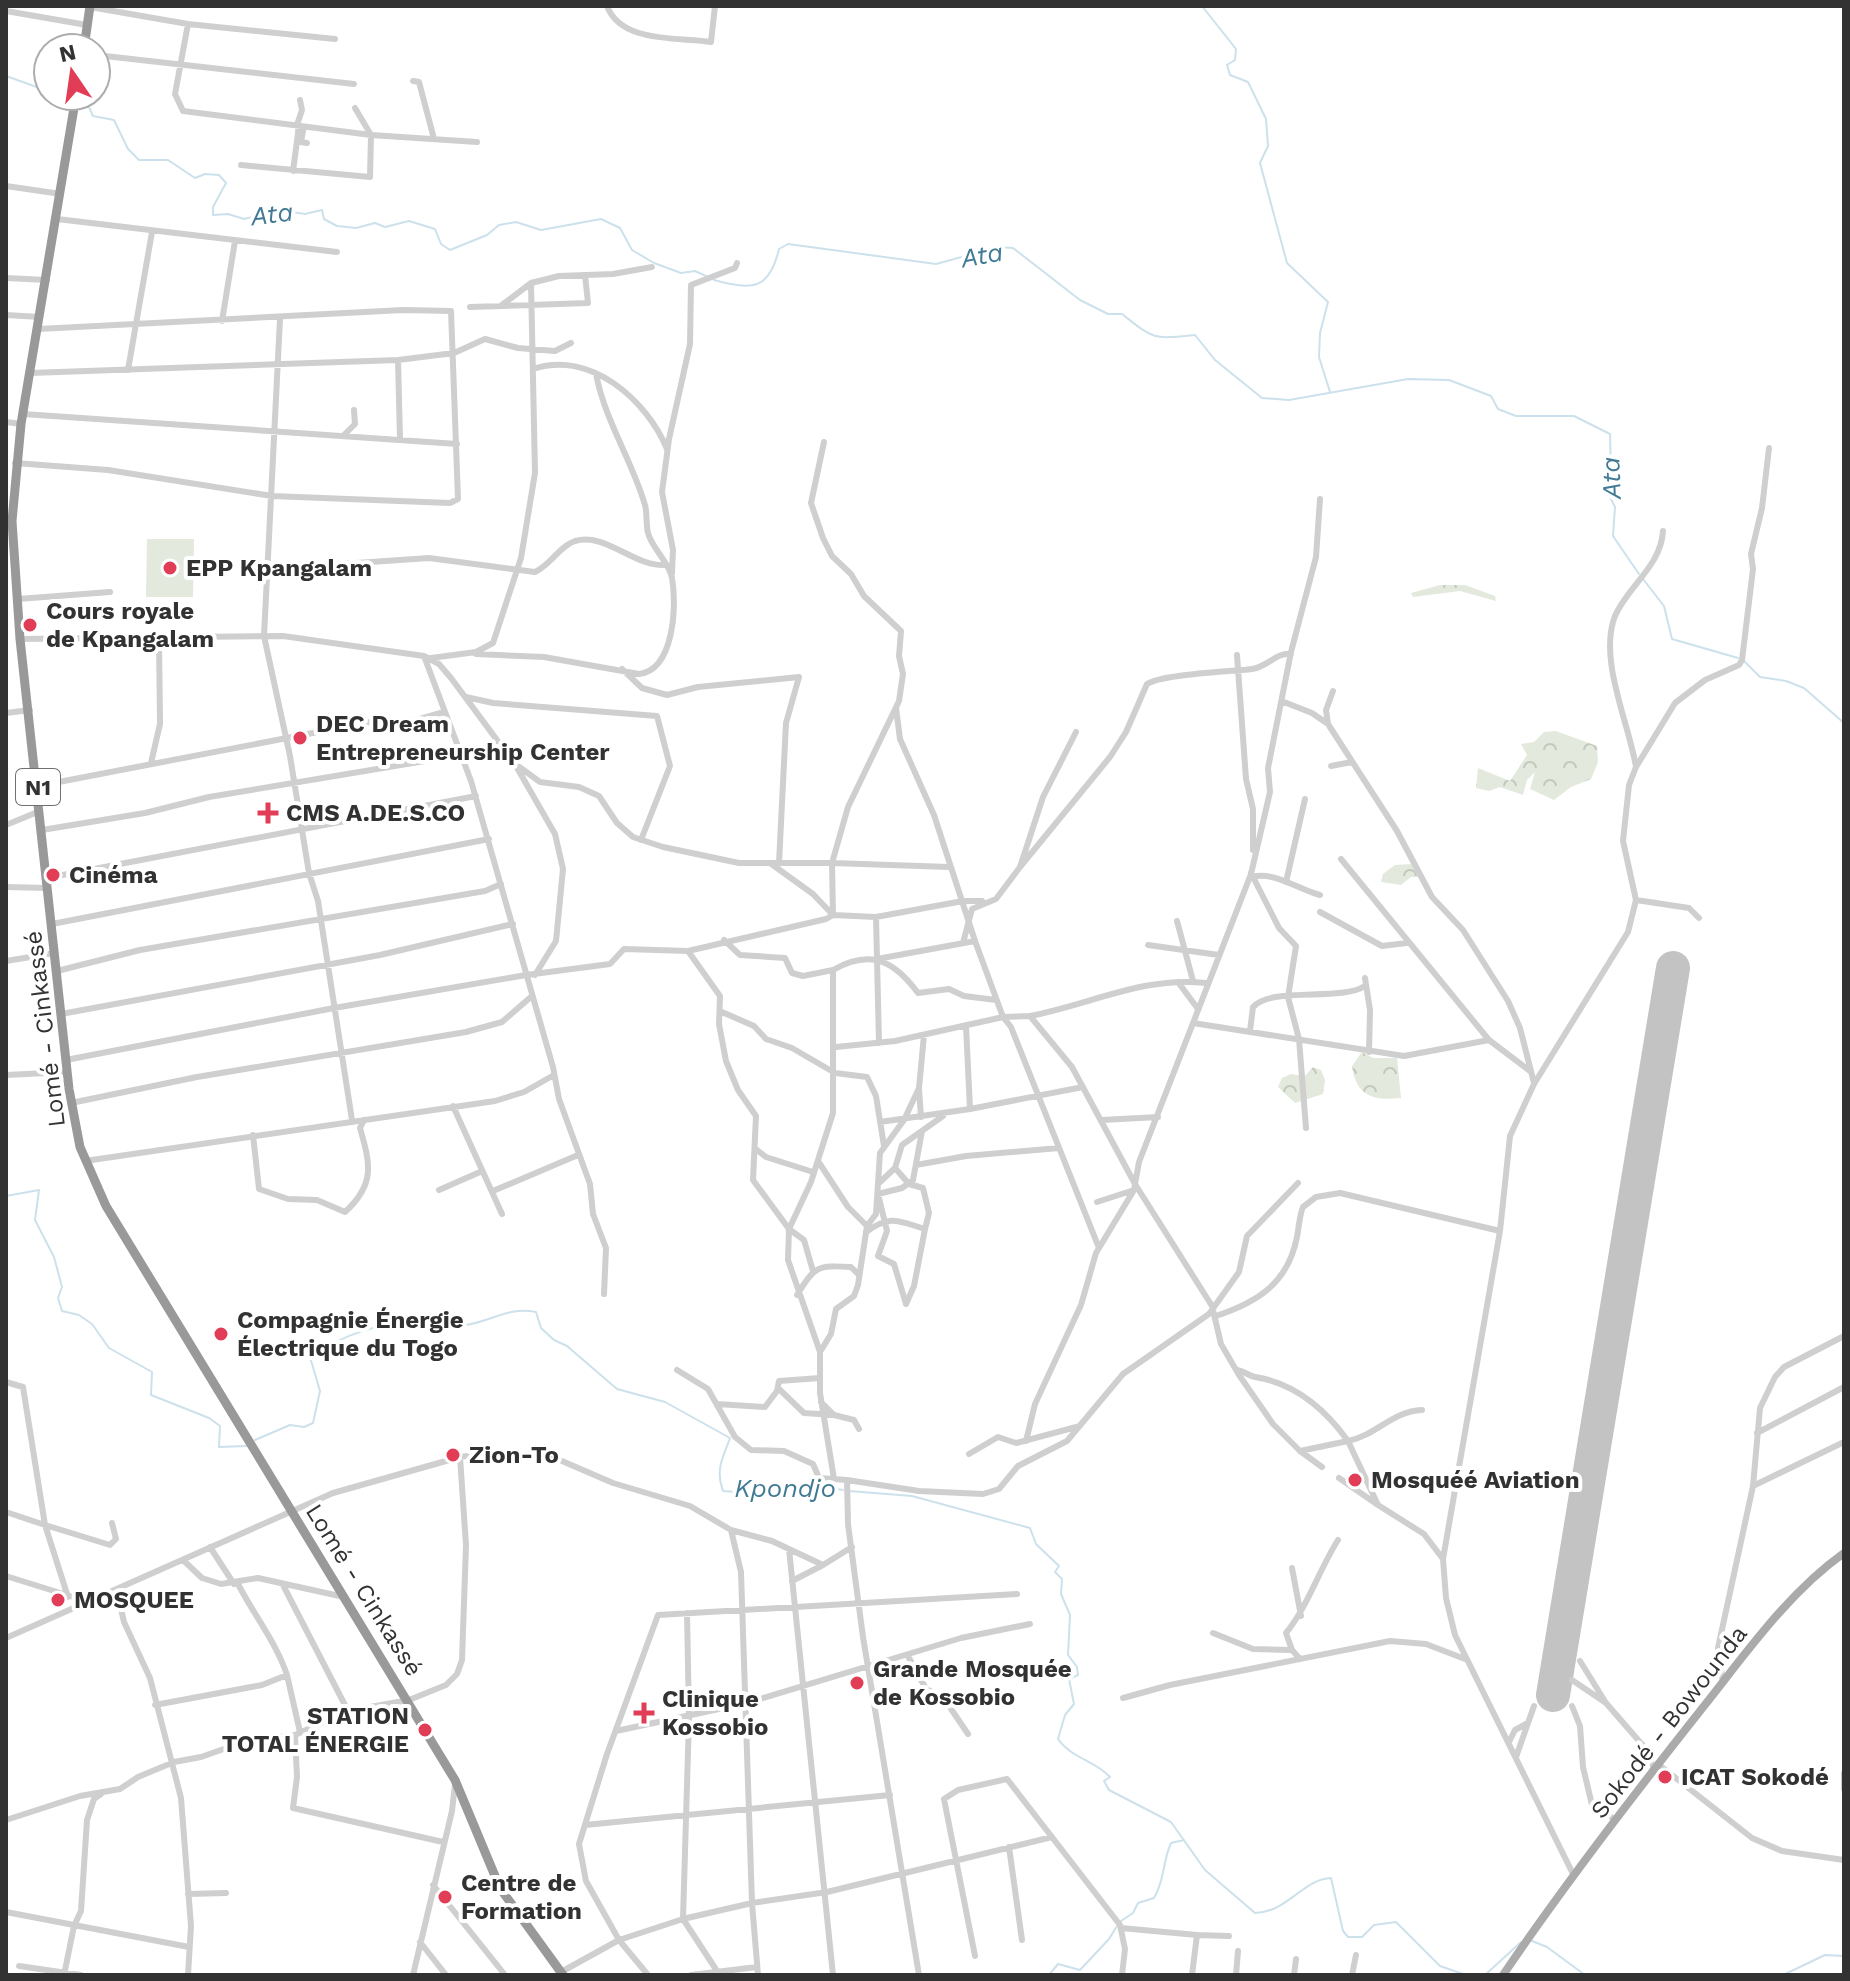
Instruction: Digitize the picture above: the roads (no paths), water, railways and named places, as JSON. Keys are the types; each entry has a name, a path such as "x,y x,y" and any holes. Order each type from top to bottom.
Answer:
{"highway":[{"path":"86,32 90,7"},
{"name":"Lomé - Cinkassé","path":"74,112 9,509 67,1072 85,1161 106,1206 455,1780 500,1888 562,1973"}],"main road":[{"name":"Sokodé - Bowounda","path":"1503,1975 1616,1820 1723,1683 1811,1577 1844,1553"}],"street":[{"path":"607,6 613,21 629,32 711,42 715,6"},
{"path":"90,7 188,24 335,39"},
{"path":"6,11 87,25"},
{"path":"188,24 175,94 183,111 371,135 477,142"},
{"path":"112,57 354,84"},
{"path":"413,81 419,82 434,139"},
{"path":"293,171 302,110 300,100"},
{"path":"241,165 370,177 371,135 355,108"},
{"path":"298,127 303,131 301,142 307,143"},
{"path":"6,186 61,194"},
{"path":"57,219 337,252"},
{"path":"128,370 152,232"},
{"path":"222,321 235,241"},
{"path":"461,654 526,655 643,674 653,669 662,657 672,622 673,550 662,502 668,451 690,344 691,285 735,268 737,263"},
{"path":"502,305 531,283 559,276 652,267"},
{"path":"470,307 588,303 585,275"},
{"path":"6,278 47,280"},
{"path":"20,639 264,636 334,642 428,657 481,651 496,640 516,571 535,473 531,283"},
{"path":"15,463 108,470 272,496 452,502 458,495 451,311 403,310 280,319 38,329"},
{"path":"6,315 40,317"},
{"path":"280,319 264,636 287,738 352,1120"},
{"path":"30,373 398,360 454,353 485,339 555,351 571,343"},
{"path":"398,360 400,439"},
{"path":"533,369 560,363 621,385 646,415 668,451"},
{"path":"596,374 609,421 645,505 648,534 672,576"},
{"path":"344,435 355,424 354,410"},
{"path":"6,422 22,419 276,431 457,444"},
{"path":"824,442 811,503 832,556 851,574 864,596 901,631 899,656 903,674 896,708 848,807 832,863 833,915"},
{"path":"1574,1876 1465,1659 1446,1598 1443,1559 1500,1231 1510,1136 1534,1084 1628,932 1636,900 1623,841 1629,785 1636,767 1675,703 1689,689 1739,665 1742,660 1753,569 1751,554 1762,508 1769,448"},
{"path":"1026,1441 1035,1404 1081,1305 1099,1248 1135,1187 1139,1162 1206,983 1252,876 1270,792 1268,768 1284,702 1291,654 1316,557 1320,499"},
{"path":"1636,767 1629,730 1613,683 1611,635 1616,615 1657,555 1663,531"},
{"path":"269,569 429,558 516,571 539,571 578,541 598,543 641,561 665,565"},
{"path":"18,599 110,592"},
{"path":"151,763 160,724 159,638"},
{"path":"963,943 972,909 990,901 1110,757 1126,732 1147,684 1171,676 1264,667 1276,657 1291,654"},
{"path":"1237,655 1246,779 1255,832 1252,876 1279,928 1296,946 1288,997 1299,1039 1306,1128"},
{"path":"428,657 466,697 514,763 555,834 562,858 556,941 535,975"},
{"path":"428,657 444,712 476,796 554,1075 590,1184 593,1214 606,1248 604,1294"},
{"path":"622,669 642,688 667,695 698,687 799,677 786,723 779,863"},
{"path":"1328,724 1326,710 1333,691"},
{"path":"466,697 493,703 657,716 670,766 641,840"},
{"path":"1284,702 1312,713 1328,724 1397,831 1432,897 1463,930 1508,1001 1520,1028 1534,1084"},
{"path":"896,708 900,739 934,815 949,867 1003,1017 1011,1027 1099,1248"},
{"path":"6,713 30,710"},
{"path":"38,786 370,722 416,721 444,712"},
{"path":"1020,867 1043,797 1076,732"},
{"path":"42,830 295,782 461,755"},
{"path":"1331,766 1352,762"},
{"path":"514,763 540,782 579,787 599,796 617,823 641,840 713,859 949,867"},
{"path":"6,887 48,883 476,796"},
{"path":"1286,882 1305,799"},
{"path":"6,825 40,811"},
{"path":"52,924 489,839"},
{"path":"1341,859 1489,1040 1531,1072"},
{"path":"769,863 813,894 833,915"},
{"path":"1252,876 1262,875 1320,895"},
{"path":"57,971 140,950 485,891 501,884"},
{"path":"1636,900 1689,908 1699,918"},
{"path":"66,1060 334,1008 610,964 624,949 635,947 688,951 833,915 876,917 963,901 990,901"},
{"path":"1320,912 1382,946 1407,943"},
{"path":"876,917 879,1043"},
{"path":"1177,921 1193,981"},
{"path":"61,1014 513,924"},
{"path":"724,940 740,955 785,958 792,973 803,976 855,962 975,941"},
{"path":"1148,945 1219,955"},
{"path":"688,951 720,996 722,1012 719,1024 729,1068 756,1116 757,1150 753,1180 789,1229 804,1240 813,1271"},
{"path":"6,961 55,953"},
{"path":"877,959 906,974 918,993 949,989 964,996 997,1000"},
{"path":"833,970 836,1047 831,1125 789,1229 788,1260 797,1295 820,1352 821,1402 834,1479"},
{"path":"1178,982 1198,1009"},
{"path":"1250,1031 1253,1007 1259,1000 1269,996 1306,998 1365,982 1370,1010 1369,1052"},
{"path":"836,1047 924,1035 1003,1017 1030,1016 1089,1003 1144,984 1206,983"},
{"path":"71,1103 197,1077 342,1055 490,1026 508,1018 532,996"},
{"path":"722,1012 754,1026 766,1039 792,1048 835,1073 867,1077 876,1096 884,1146 876,1214 867,1229 854,1296 836,1309 831,1334 820,1352"},
{"path":"1030,1016 1066,1057 1135,1187 1212,1306 1221,1344 1236,1370 1273,1424 1300,1451 1322,1467"},
{"path":"1193,1023 1404,1056 1489,1040"},
{"path":"966,1026 970,1109"},
{"path":"921,1117 919,1088 924,1035"},
{"path":"6,1075 67,1072"},
{"path":"85,1161 495,1101 537,1086 554,1075"},
{"path":"880,1122 947,1114 1083,1087"},
{"path":"884,1146 904,1120 919,1088"},
{"path":"453,1106 480,1172 493,1191 502,1214"},
{"path":"879,1183 895,1168 902,1145 947,1114"},
{"path":"1102,1120 1158,1117"},
{"path":"253,1135 259,1189 288,1199 317,1200 345,1212 357,1198 370,1171 370,1155 360,1128 364,1120"},
{"path":"878,1194 909,1184 916,1175 922,1131"},
{"path":"916,1165 966,1156 1059,1148"},
{"path":"757,1150 766,1157 813,1172"},
{"path":"493,1191 578,1155"},
{"path":"818,1161 848,1207 867,1229"},
{"path":"878,1194 887,1231 878,1256 894,1264 906,1304 914,1286 929,1213 923,1188 909,1184 895,1168"},
{"path":"439,1190 480,1172"},
{"path":"677,1370 700,1382 717,1404 735,1437 751,1450 789,1453 805,1459 813,1464 819,1478 919,1491 983,1494 999,1489 1018,1466 1067,1441 1123,1374 1199,1323 1239,1272 1247,1236 1254,1225 1298,1183"},
{"path":"1097,1202 1135,1187"},
{"path":"1216,1316 1235,1310 1280,1282 1297,1240 1303,1207 1326,1194 1340,1193 1500,1231"},
{"path":"867,1229 884,1220 902,1221 925,1229"},
{"path":"797,1295 813,1271 821,1266 851,1267 859,1275"},
{"path":"1723,1683 1718,1648 1753,1486 1760,1408 1775,1377 1784,1367 1844,1336"},
{"path":"1236,1370 1254,1377 1266,1376 1319,1406 1348,1441 1378,1505"},
{"path":"717,1404 765,1407 771,1404 779,1381 820,1378"},
{"path":"6,1382 23,1387 45,1525 68,1597"},
{"path":"1757,1433 1844,1387"},
{"path":"778,1388 804,1413 854,1420 859,1429"},
{"path":"821,1402 834,1415"},
{"path":"1300,1451 1348,1441 1377,1431 1387,1419 1422,1410"},
{"path":"969,1454 998,1437 1016,1443 1080,1426"},
{"path":"1753,1486 1844,1442"},
{"path":"8,1636 86,1601 117,1591 291,1509 345,1489 460,1457 510,1452 555,1458 613,1483 690,1506 731,1530 789,1549 823,1565"},
{"path":"6,1820 76,1797 120,1789 138,1777 174,1762 201,1757 252,1739 298,1734 348,1711 409,1700 446,1685 457,1674 462,1660 466,1545 460,1457"},
{"path":"1339,1478 1424,1534 1443,1559"},
{"path":"847,1481 852,1547 868,1667 919,1975"},
{"path":"6,1512 110,1545 116,1539 112,1523"},
{"path":"731,1530 741,1572 752,1903 758,1975"},
{"path":"1300,1659 1292,1650 1286,1633 1301,1616 1309,1591 1338,1540"},
{"path":"210,1547 279,1651 287,1675 298,1734 293,1808 443,1842"},
{"path":"792,1581 852,1547"},
{"path":"789,1549 827,1892 833,1975"},
{"path":"183,1560 202,1578 236,1584 258,1578 344,1597"},
{"path":"1292,1568 1301,1616"},
{"path":"6,1576 86,1601"},
{"path":"283,1585 348,1711"},
{"path":"117,1591 124,1622 150,1678 181,1798 188,1894 188,1975"},
{"path":"648,1975 619,1940 586,1881 579,1844 658,1615 1017,1594"},
{"path":"687,1613 689,1718 683,1919 717,1971"},
{"path":"616,1731 689,1718 803,1688 961,1638 1030,1624"},
{"path":"1213,1633 1253,1649 1292,1650"},
{"path":"1123,1698 1407,1639 1465,1659"},
{"path":"908,1656 926,1689 943,1697 968,1734"},
{"path":"1580,1661 1606,1703 1646,1749 1656,1767 1752,1838 1782,1851 1844,1860"},
{"path":"155,1705 262,1685 287,1675"},
{"path":"1572,1680 1606,1703"},
{"path":"1516,1757 1534,1706"},
{"path":"1572,1706 1580,1726 1583,1767 1592,1805 1616,1820"},
{"path":"1509,1742 1515,1730 1526,1724"},
{"path":"1844,1773 1844,1789"},
{"path":"975,1956 944,1799 958,1790 1007,1779 1120,1926 1125,1949 1122,1975"},
{"path":"413,1975 452,1811 455,1780"},
{"path":"65,1973 74,1926 81,1911 90,1808 94,1799 104,1792"},
{"path":"585,1825 890,1795"},
{"path":"76,1797 90,1808"},
{"path":"562,1973 619,1940 683,1919 752,1903 827,1892 1052,1837"},
{"path":"1009,1847 1022,1940"},
{"path":"433,1885 505,1975"},
{"path":"188,1894 226,1893"},
{"path":"6,1912 189,1947"},
{"path":"1120,1926 1229,1936"},
{"path":"1192,1975 1197,1935"},
{"path":"420,1942 446,1975"},
{"path":"1236,1975 1238,1951"},
{"path":"1352,1975 1356,1955"},
{"path":"1294,1975 1296,1959"},
{"path":"19,1966 81,1975"},
{"path":"691,1975 757,1967"}],"waterway":[{"path":"1202,6 1236,49 1235,60 1227,65 1230,75 1248,82 1266,119 1268,146 1260,163 1287,263 1328,302 1320,333 1319,357 1330,392"},
{"name":"Ata","path":"6,76 32,85"},
{"name":"Ata","path":"91,112 93,116 114,120 128,149 139,160 168,160 195,178 205,174 219,175 226,183 213,207 213,215 228,214 244,219 279,210 305,214 322,210 324,219 337,226 356,228 375,223 385,227 409,221 435,229 441,244 450,250 487,235 499,225 516,222 541,230 601,219 620,228 632,250 654,263 681,273 695,271 708,277"},
{"name":"Ata","path":"714,280 749,286 757,284 770,273 779,249 788,244 936,264 998,247 1013,248 1080,300 1108,314 1122,314 1155,336 1195,335 1215,360 1262,398 1289,400 1408,379 1449,380 1491,396 1498,409 1516,416 1574,416 1610,434 1608,493 1615,507 1613,536 1639,574"},
{"name":"Ata","path":"1643,579 1664,606 1672,639 1738,658"},
{"name":"Ata","path":"1744,661 1760,677 1786,681 1804,688 1844,723"},
{"name":"Kpondjo","path":"6,1196 39,1190 35,1220 54,1257 62,1287 58,1298 62,1311 79,1315 92,1324 109,1348 152,1372 151,1395 209,1418 220,1426 219,1447 246,1446"},
{"name":"Kpondjo","path":"255,1440 290,1425 304,1427 313,1423 320,1391 310,1357 336,1342 391,1324 421,1322 465,1325 526,1311 536,1312 541,1328 617,1389 665,1402 730,1438 720,1470 723,1491 737,1492 747,1487 773,1483 843,1490"},
{"name":"Kpondjo","path":"849,1491 912,1496 1030,1528 1036,1544 1059,1566 1055,1572 1062,1579 1061,1594 1070,1615 1068,1655 1077,1667 1078,1675 1069,1679 1074,1704 1065,1715 1058,1739 1064,1746 1110,1777 1104,1781 1109,1790 1171,1822 1205,1870 1255,1913 1277,1907 1312,1884 1331,1878 1343,1931 1348,1937 1362,1937 1374,1925 1396,1922 1440,1966 1466,1975"},
{"path":"1121,1921 1133,1913 1138,1903 1154,1898 1171,1843 1184,1840"},
{"path":"1049,1975 1058,1964 1080,1970 1117,1926"},
{"path":"1532,1941 1547,1947 1585,1975"},
{"name":"Kpondjo","path":"1485,1975 1521,1942"},
{"path":"1783,1975 1825,1955 1844,1956"}],"place":[{"name":"EPP Kpangalam","path":"170,568"},
{"name":"Cours royale de Kpangalam","path":"30,625"},
{"name":"DEC Dream Entrepreneurship Center","path":"300,738"},
{"name":"CMS A.DE.S.CO","path":"268,813"},
{"name":"Cinéma","path":"53,875"},
{"name":"Compagnie Énergie Électrique du Togo","path":"221,1334"},
{"name":"Zion-To","path":"453,1455"},
{"name":"Mosquéé Aviation","path":"1355,1480"},
{"name":"MOSQUEE","path":"58,1600"},
{"name":"Grande Mosquée de Kossobio","path":"857,1683"},
{"name":"Clinique Kossobio","path":"644,1713"},
{"name":"STATION TOTAL ÉNERGIE","path":"425,1730"},
{"name":"ICAT Sokodé","path":"1665,1777"},
{"name":"Centre de Formation","path":"445,1897"}]}
